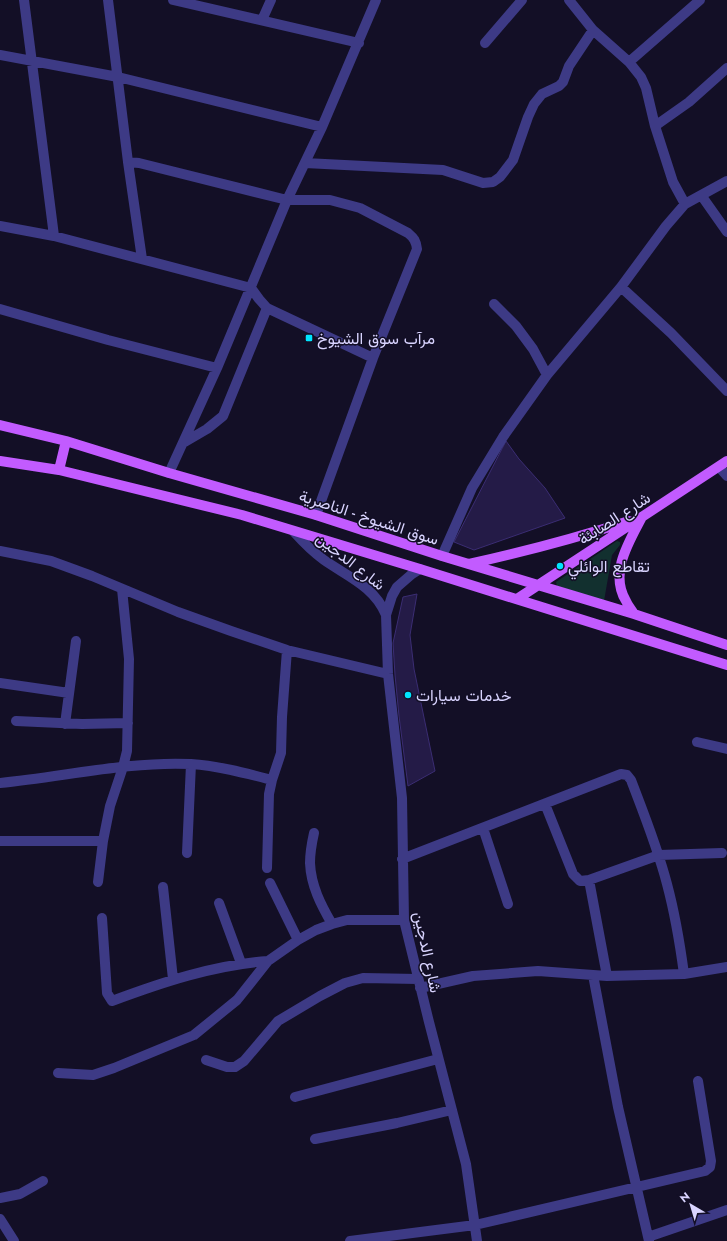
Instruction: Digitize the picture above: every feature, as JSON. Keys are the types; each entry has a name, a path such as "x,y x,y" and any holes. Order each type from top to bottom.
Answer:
{"main road":[{"name":"سوق الشيوخ - الناصرية","path":"0,425 66,441 169,473 316,515 537,586 634,614 727,645"},
{"path":"59,470 66,441"},
{"name":"سوق الشيوخ - الناصرية","path":"0,461 59,470 242,515 727,665"},
{"name":"شارع الصابئة","path":"517,599 723,464"},
{"path":"468,564 556,544 642,517"},
{"path":"634,614 625,600 620,584 620,568 625,552 642,517"}],"street":[{"path":"24,0 54,236"},
{"path":"108,0 125,144 142,259"},
{"path":"174,0 359,43"},
{"path":"262,20 271,0"},
{"path":"169,473 217,368 287,200 322,127 376,0"},
{"path":"485,43 522,0"},
{"path":"569,0 593,30 629,62 641,77 646,88 655,126 673,182 685,204"},
{"path":"629,62 700,0"},
{"path":"304,163 443,170 483,183 494,182 513,160 534,104 542,94 559,86 563,82 569,66 593,30"},
{"path":"0,55 118,77 322,127"},
{"path":"655,126 689,102 727,68"},
{"path":"128,162 139,163 287,200 330,200 360,208 414,237 417,249 373,358 316,515"},
{"path":"442,556 472,488 503,437 547,375 621,287 666,226 685,204 727,181"},
{"path":"702,195 727,232"},
{"path":"0,226 54,236 251,288 258,299 267,308 373,358"},
{"path":"621,287 671,333 727,391"},
{"path":"494,304 520,332 533,349 547,375"},
{"path":"183,443 207,429 223,416 267,308"},
{"path":"0,309 108,340 217,368"},
{"path":"723,464 727,476"},
{"name":"شارع الدجين","path":"294,532 322,558 373,593 381,603 386,615"},
{"path":"0,552 51,561 231,632 287,650 388,674"},
{"name":"شارع الدجين","path":"420,569 397,587 392,596 386,615 388,674 402,798 404,920 438,1059 466,1164 477,1241"},
{"path":"98,882 103,841 110,806 127,751 129,660 122,589"},
{"path":"65,724 76,641"},
{"path":"267,868 269,794 281,753 287,650"},
{"path":"0,683 69,693"},
{"path":"16,721 65,724 128,723"},
{"path":"697,742 727,749"},
{"path":"0,783 123,767 191,764 235,770 272,780"},
{"path":"187,853 191,764"},
{"path":"402,859 621,774 626,775 631,780 659,855 672,904 684,974"},
{"path":"545,804 573,874 580,881 589,880 659,855 722,853"},
{"path":"483,828 508,904"},
{"path":"314,832 310,863 313,884 321,906 332,924"},
{"path":"0,841 103,841"},
{"path":"589,880 607,976"},
{"path":"270,884 298,940"},
{"path":"163,887 173,979"},
{"path":"219,903 242,963"},
{"path":"102,918 107,993 112,1001 173,979 242,963 268,961"},
{"path":"58,1073 93,1075 114,1068 194,1035 236,1000 268,961 298,940 332,924 347,920 404,920"},
{"path":"206,1060 227,1067 235,1067 244,1061 278,1021 345,983 364,978 419,984 473,976 531,972 607,976 684,974 727,967"},
{"path":"593,975 618,1107 648,1239 727,1210"},
{"path":"295,1097 438,1059"},
{"path":"350,1241 475,1225 705,1171 710,1167 711,1161 698,1081"},
{"path":"315,1139 397,1123 452,1110"},
{"path":"0,1198 20,1194 43,1182"},
{"path":"0,1219 14,1241"}],"green space":[{"path":"617,541 620,542 620,545 612,555 604,601 557,586 556,582"}],"building":[{"path":"506,441 519,459 545,488 565,518 474,550 454,542"},
{"name":"خدمات سيارات","path":"417,594 410,635 414,669 435,771 408,786 399,716 393,643 403,597"}],"place":[{"name":"مرآب سوق الشيوخ","path":"309,338"},
{"name":"تقاطع الوائلي","path":"560,566"},
{"name":"خدمات سيارات","path":"408,695"}]}
